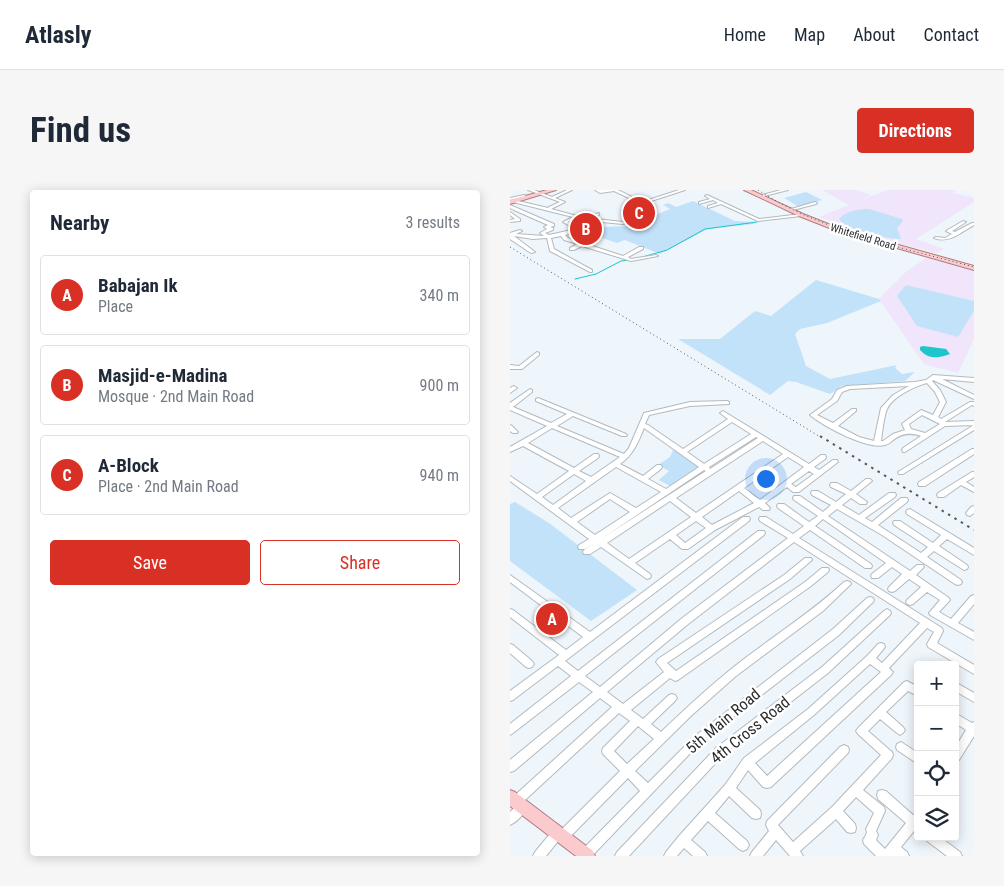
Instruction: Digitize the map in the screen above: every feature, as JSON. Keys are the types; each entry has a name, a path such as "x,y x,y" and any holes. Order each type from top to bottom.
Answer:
{"main road":[{"path":"512,201 547,190"},
{"path":"538,193 553,190"},
{"name":"Whitefield Road","path":"747,190 758,192 793,209 860,235 974,266"},
{"name":"Whitefield Road","path":"758,192 801,215 874,242 974,266"},
{"path":"515,807 560,835 586,855"}],"street":[{"path":"530,190 563,202"},
{"path":"554,197 570,190"},
{"path":"597,190 600,192 615,190 642,203 682,190"},
{"path":"758,192 786,190"},
{"path":"550,208 563,202 568,195 563,193"},
{"path":"707,196 762,221 801,215"},
{"path":"512,201 525,197"},
{"path":"700,203 713,199"},
{"path":"512,201 550,208 600,221 623,223"},
{"path":"512,201 526,215 541,219 552,225 546,227 551,229 542,233 549,237 552,250 590,270"},
{"path":"709,207 721,203"},
{"path":"793,209 815,203"},
{"path":"729,207 738,204"},
{"path":"738,211 747,208"},
{"path":"541,219 560,211"},
{"path":"510,213 518,220 510,221"},
{"path":"573,214 565,222 579,229"},
{"path":"589,218 598,214"},
{"path":"510,234 549,237 563,235 600,221"},
{"path":"954,222 974,224"},
{"path":"957,234 948,231 964,222"},
{"path":"936,238 946,239 974,224"},
{"path":"510,234 520,231"},
{"path":"510,234 518,244 533,252"},
{"path":"563,235 566,239 631,260 656,256"},
{"path":"572,249 582,244"},
{"path":"623,258 641,248"},
{"path":"510,367 518,369 537,354"},
{"path":"877,443 884,408 895,396 915,384 930,379 974,380"},
{"path":"930,379 974,397"},
{"path":"930,379 943,402 940,421"},
{"path":"915,384 845,388 836,394 835,400 813,415 859,438 877,443 885,443 898,432 908,430 926,436"},
{"path":"530,391 510,407 625,457"},
{"path":"538,400 624,435"},
{"path":"553,508 625,457 632,449 646,414 649,412 690,404 727,403"},
{"path":"905,450 926,436 940,421 972,403 974,404"},
{"path":"834,426 854,410"},
{"path":"908,430 905,424 920,412 940,421 974,423"},
{"path":"722,413 818,474"},
{"path":"510,450 572,414"},
{"path":"682,452 732,419"},
{"path":"646,426 707,470"},
{"path":"901,472 974,427"},
{"path":"585,550 758,437"},
{"path":"522,443 592,480"},
{"path":"922,484 974,451"},
{"path":"630,563 788,454"},
{"path":"537,498 596,456"},
{"path":"671,535 686,547 711,528 763,506 787,484 823,457"},
{"path":"787,484 796,490 835,462"},
{"path":"616,464 668,495 711,528"},
{"path":"642,479 659,467"},
{"path":"941,496 974,474"},
{"path":"510,478 647,576"},
{"path":"510,767 677,628 868,481"},
{"path":"961,482 974,490"},
{"path":"834,485 863,502"},
{"path":"739,488 763,506"},
{"path":"815,493 872,526 958,582"},
{"path":"598,541 636,512 668,495"},
{"path":"859,519 892,495"},
{"path":"572,521 610,496 636,512"},
{"path":"797,498 946,600 933,613 974,636"},
{"path":"872,526 904,500"},
{"path":"781,506 868,566"},
{"path":"910,512 974,552"},
{"path":"510,697 746,519"},
{"path":"763,519 939,631"},
{"path":"897,523 964,567"},
{"path":"510,730 761,533"},
{"path":"921,558 946,535"},
{"path":"703,539 712,545"},
{"path":"808,560 787,577 661,662 675,677 808,584 824,570"},
{"path":"874,576 891,563"},
{"path":"892,589 920,567"},
{"path":"510,578 590,637"},
{"path":"539,856 627,770 734,672 792,631 847,584"},
{"path":"910,602 927,587"},
{"path":"974,598 939,631 931,644 974,670"},
{"name":"5th Main Road","path":"586,855 698,739 836,632 870,600"},
{"path":"510,612 562,658 578,676 661,738"},
{"name":"4th Cross Road","path":"621,856 720,751 824,670 888,613"},
{"path":"882,668 919,638 926,623"},
{"path":"670,856 729,789 748,762 811,712 881,647"},
{"path":"510,648 529,664"},
{"path":"748,762 767,783 888,672 870,659"},
{"path":"515,807 621,708 670,673"},
{"path":"844,750 771,825 794,853 888,755 861,731 907,685 914,689"},
{"path":"959,689 974,698"},
{"path":"648,791 607,751 672,698"},
{"path":"879,712 900,730"},
{"path":"959,720 974,729 959,751"},
{"path":"901,747 914,756"},
{"path":"729,789 756,814"},
{"path":"855,790 880,811 868,840 888,853 903,856"},
{"path":"882,795 914,820"},
{"path":"836,811 851,828"},
{"path":"707,813 742,845"},
{"path":"888,853 914,824"},
{"path":"756,856 776,832"},
{"path":"683,840 701,856"},
{"path":"936,841 956,856"}],"shaded area":[{"path":"822,190 856,190 871,195 853,203 888,190 956,190 953,193 974,198 974,202 916,239 944,249 937,253 892,242 819,217 849,205"},
{"path":"806,192 822,200 799,207 784,198"},
{"path":"693,201 735,221 754,222 754,224 708,229 660,254 625,240 617,243 588,233 601,227 629,226 670,209 663,205 668,203 676,207"},
{"path":"869,209 902,219 903,221 897,228 901,239 877,236 858,230 839,219 853,211"},
{"path":"926,258 974,271 974,339 958,373 924,364 879,299 906,272"},
{"path":"816,280 881,301 827,323 800,329 795,334 806,366 830,379 897,365 895,368 902,374 915,372 905,381 842,386 830,394 788,381 770,395 678,339 720,339 755,311 771,316"},
{"path":"906,285 974,301 974,311 958,337 917,326 897,296"},
{"path":"674,448 700,466 670,486 659,480 669,471 658,465 670,457"},
{"path":"515,502 549,523 637,590 591,621 510,561 510,504"}],"water":[{"path":"920,347 946,349 950,354 931,357 920,350"}],"waterway":[{"path":"639,258 667,250 705,229 757,222"},
{"path":"575,279 596,274 621,261 630,260"}],"railway":[{"path":"758,190 783,205 835,228 890,245 974,267"},
{"path":"510,247 822,438"},
{"path":"820,436 974,530"}],"place":[{"name":"A-Block","path":"639,213"},
{"name":"Masjid-e-Madina","path":"586,229"},
{"name":"Babajan Ik","path":"552,619"}]}
